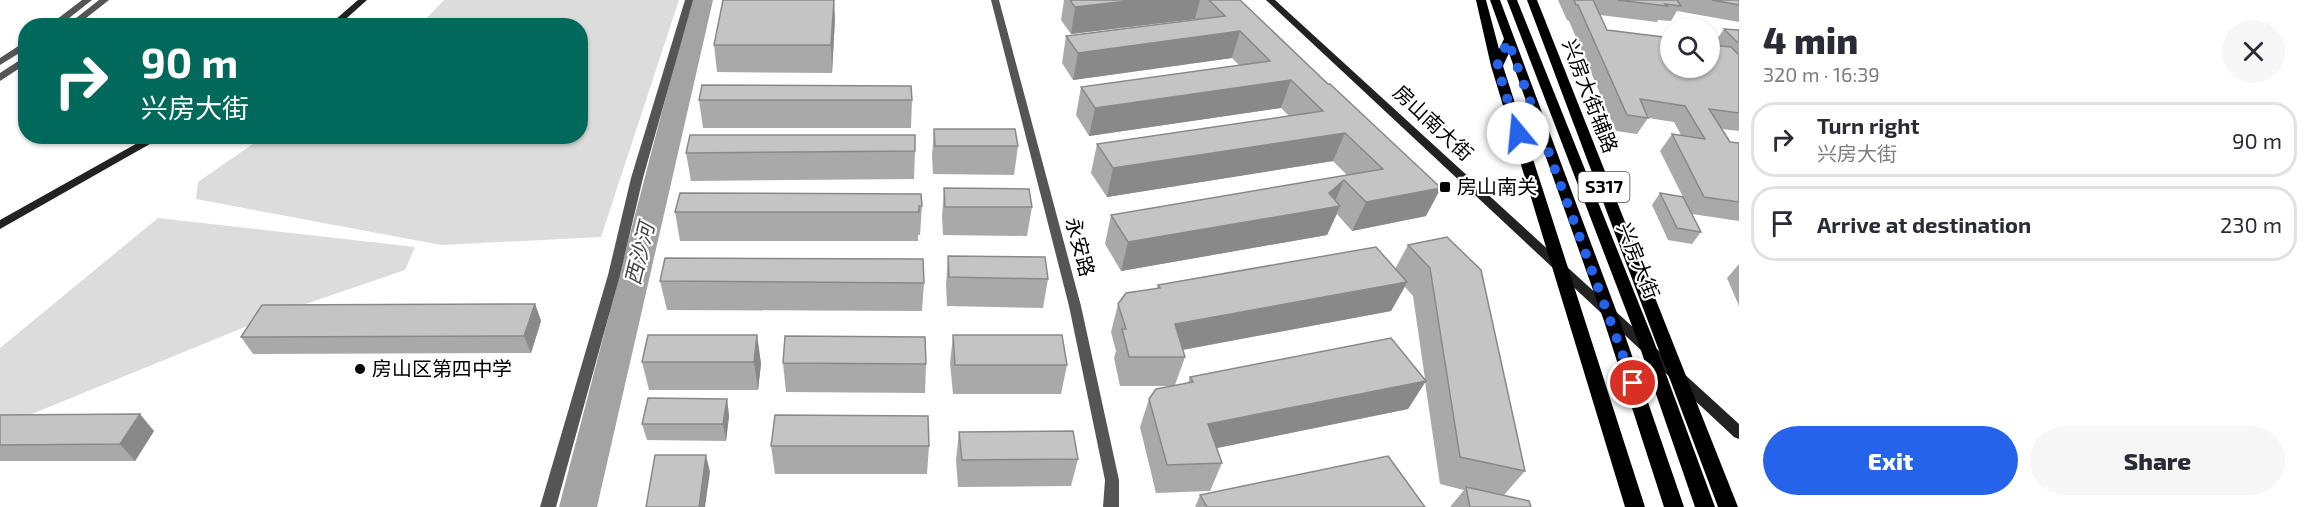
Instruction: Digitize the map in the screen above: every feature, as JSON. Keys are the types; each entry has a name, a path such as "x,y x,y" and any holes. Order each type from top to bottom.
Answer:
{"main road":[{"path":"342,18 363,0"},
{"path":"351,18 371,0"},
{"name":"房山南大街","path":"1270,0 1739,433"},
{"path":"1480,0 1497,66 1635,507"},
{"name":"S317","path":"1495,0 1508,41 1612,321 1674,507"},
{"name":"兴房大街","path":"1512,0 1644,339 1705,507"},
{"name":"兴房大街辅路","path":"1532,0 1675,374"},
{"path":"1497,66 1508,41"},
{"path":"0,219 134,144"},
{"path":"0,225 145,144"},
{"name":"S317","path":"1675,374 1728,507"}],"street":[{"path":"63,18 88,0"},
{"path":"81,18 105,0"},
{"path":"548,507 614,275 637,178 689,0"},
{"name":"永安路","path":"995,0 1075,306 1112,480 1112,507"},
{"path":"0,62 18,50"},
{"path":"0,78 18,65"}],"shaded area":[{"path":"444,0 679,0 601,237 441,245 196,199 198,182 253,144 588,144 588,18 427,18"},
{"path":"158,218 415,247 405,270 282,312 0,427 0,348"}],"building":[{"path":"723,0 834,0 831,45 714,45"},
{"path":"1070,0 1136,0 1075,7"},
{"path":"1209,0 1240,0 1441,188 1366,202 1344,180 1329,193 1340,206 1128,242 1111,215 1383,169 1345,133 1113,168 1097,144 1323,111 1291,80 1095,108 1081,87 1270,61 1240,31 1078,53 1066,36 1225,16"},
{"path":"1574,0 1593,0 1607,30 1660,37 1660,78 1720,78 1720,46 1731,47 1739,55 1739,113 1709,109 1730,142 1739,143 1739,202 1704,197 1672,134 1705,139 1685,106 1640,99 1648,118 1627,115 1578,5"},
{"path":"1617,0 1677,0 1681,6 1665,4 1667,6"},
{"path":"1712,0 1739,0 1739,5"},
{"path":"1724,29 1739,30 1739,42 1737,42"},
{"path":"702,85 911,86 912,100 699,100"},
{"path":"934,129 1015,129 1018,146 935,146"},
{"path":"690,135 915,135 915,151 686,153"},
{"path":"944,188 1029,189 1032,207 945,207"},
{"path":"680,193 921,194 922,206 919,206 919,212 675,212"},
{"path":"1660,193 1683,197 1701,232 1677,228"},
{"path":"1447,237 1481,270 1525,471 1460,457 1430,268 1408,245"},
{"path":"1376,247 1407,282 1175,324 1185,357 1129,357 1122,329 1126,329 1118,304 1126,293 1160,288 1158,285"},
{"path":"948,256 1045,257 1048,279 949,277"},
{"path":"665,258 923,259 924,283 660,281"},
{"path":"535,304 524,336 241,337 262,305"},
{"path":"648,335 757,335 754,362 642,362"},
{"path":"953,335 1062,335 1067,365 955,365"},
{"path":"785,336 925,337 926,364 783,363"},
{"path":"1391,338 1426,381 1208,424 1222,463 1167,465 1149,399 1156,389 1193,382 1190,377"},
{"path":"648,398 727,399 723,424 642,424"},
{"path":"140,414 120,444 0,445 0,415"},
{"path":"775,415 928,416 929,446 771,446"},
{"path":"1073,431 1078,459 962,460 959,432"},
{"path":"655,455 706,455 699,507 646,507"},
{"path":"1388,456 1425,507 1207,507 1200,495"},
{"path":"1466,487 1529,501 1531,507 1470,507"}],"waterway":[{"name":"西沙河","path":"578,507 702,0"}],"place":[{"name":"房山南关","path":"1445,187"},
{"name":"房山区第四中学","path":"360,369"}],"route":[{"path":"1518,133 1497,66 1508,41 1633,383"}]}
